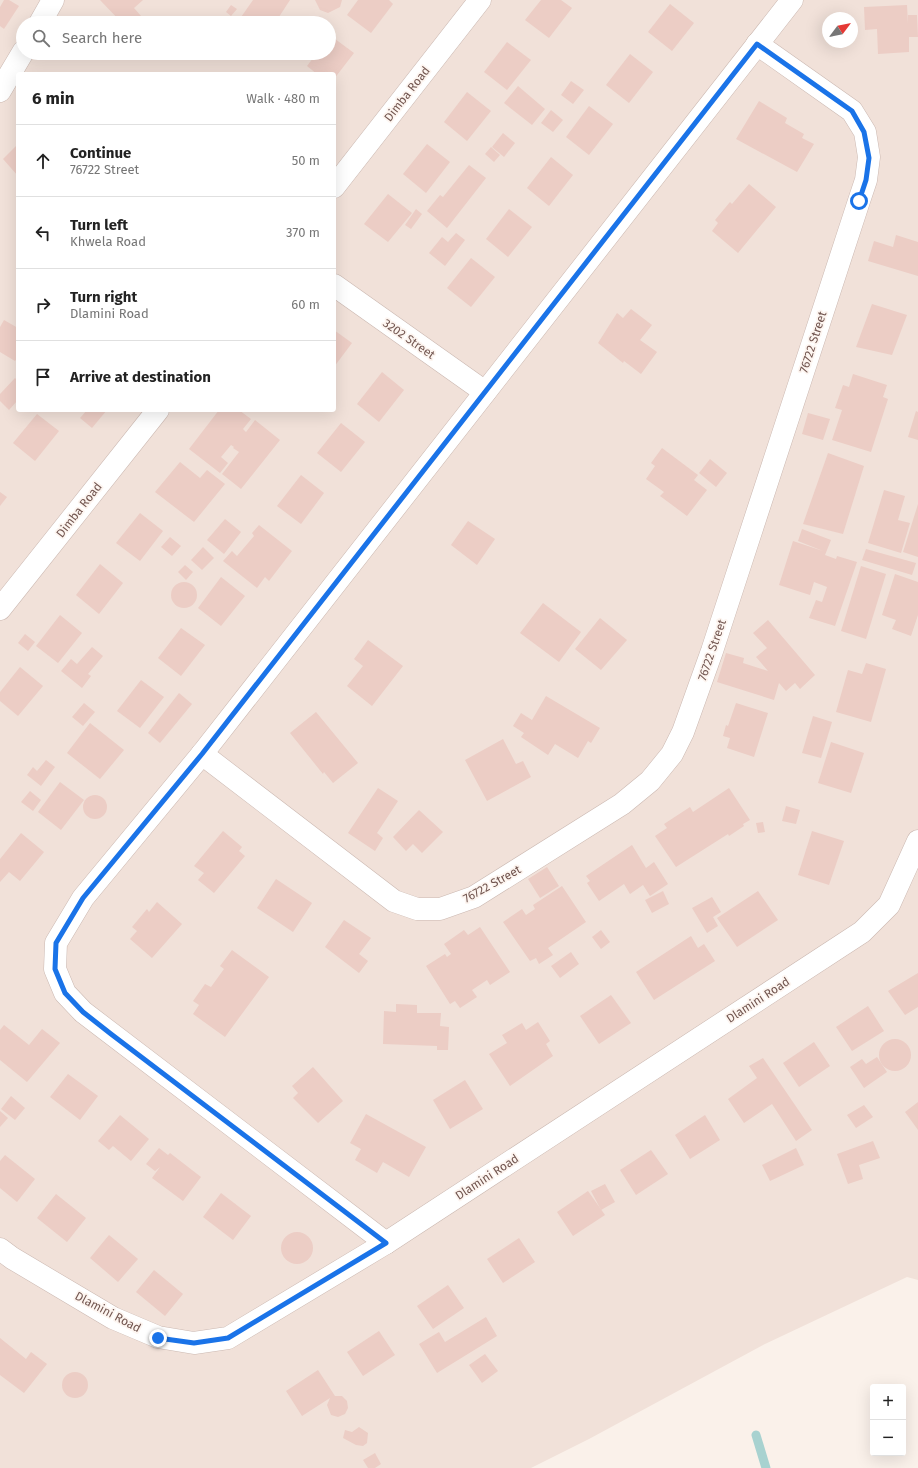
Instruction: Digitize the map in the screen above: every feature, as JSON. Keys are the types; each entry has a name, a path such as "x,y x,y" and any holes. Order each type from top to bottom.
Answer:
{"street":[{"path":"44,16 53,0"},
{"name":"Dimba Road","path":"336,184 480,0"},
{"path":"386,1243 83,1012 65,993 55,969 56,943 83,898 202,754 792,0"},
{"name":"76722 Street","path":"202,754 394,901 417,909 440,909 474,897 622,804 650,781 672,754 683,732 712,651 866,180 869,158 864,132 852,111 757,44"},
{"path":"0,91 18,60"},
{"name":"3202 Street","path":"336,286 485,392"},
{"name":"Dimba Road","path":"0,609 156,412"},
{"name":"Dlamini Road","path":"0,1248 12,1258 113,1318 158,1338 194,1343 228,1338 386,1243 862,932 889,905 918,841"}],"shaded area":[{"path":"0,0 918,0 918,1280 907,1277 765,1344 589,1439 531,1468 0,1468"}],"building":[{"path":"4,0 9,0 19,6 4,29 0,26 0,7"},
{"path":"100,0 143,0 134,8 141,16 115,16"},
{"path":"253,0 290,0 280,16 242,16"},
{"path":"315,0 342,0 340,7 328,13 320,10"},
{"path":"358,0 389,0 393,4 371,33 347,15"},
{"path":"541,0 561,0 572,8 549,38 525,20"},
{"path":"670,4 694,23 672,51 648,32"},
{"path":"231,5 237,9 231,16 226,12"},
{"path":"907,5 908,24 908,15 917,15 918,37 909,37 909,52 878,54 877,29 865,30 864,7"},
{"path":"336,40 354,53 336,76 336,72 314,72 307,66 312,60 336,60"},
{"path":"507,42 531,60 507,90 484,72"},
{"path":"630,54 653,72 629,103 606,85"},
{"path":"571,81 584,90 573,104 561,95"},
{"path":"518,86 545,109 532,125 504,103"},
{"path":"467,92 491,111 467,141 444,122"},
{"path":"759,101 787,118 785,123 804,134 802,138 814,144 797,172 736,139"},
{"path":"589,106 613,124 589,155 566,137"},
{"path":"551,110 563,120 553,132 541,123"},
{"path":"503,133 515,143 504,157 492,147"},
{"path":"427,144 450,162 426,193 403,174"},
{"path":"16,146 16,174 3,159"},
{"path":"491,147 500,155 494,162 485,154"},
{"path":"551,157 573,175 549,206 527,188"},
{"path":"469,165 486,178 447,228 427,211 440,195 443,197"},
{"path":"749,184 776,207 738,253 712,231 718,223 715,220 730,202 732,204"},
{"path":"388,194 412,213 388,242 364,224"},
{"path":"416,209 422,214 411,229 405,225"},
{"path":"509,209 532,227 508,257 486,239"},
{"path":"456,233 465,240 445,266 429,253 442,237 448,242"},
{"path":"896,235 918,242 918,276 868,261 874,241 893,247"},
{"path":"471,258 495,277 471,307 447,288"},
{"path":"872,304 907,315 892,355 856,347"},
{"path":"631,309 652,325 640,340 657,352 641,374 624,361 623,363 598,343 617,313 623,318"},
{"path":"4,320 16,327 15,361 0,352 0,327"},
{"path":"336,331 352,343 336,364"},
{"path":"382,372 404,390 379,422 357,404"},
{"path":"853,374 887,385 883,397 888,399 871,452 832,440 842,410 835,408 843,385 849,387"},
{"path":"15,378 16,379 16,402 9,410 0,401 0,394"},
{"path":"916,411 918,412 918,440 908,437"},
{"path":"85,412 105,412 92,428 80,418"},
{"path":"217,412 242,412 251,419 243,429 246,432 255,420 280,440 241,489 222,474 239,452 233,448 234,447 231,445 221,457 228,463 220,473 189,449"},
{"path":"808,413 830,419 823,440 802,434"},
{"path":"37,414 59,431 35,461 13,443"},
{"path":"341,423 365,442 341,472 317,453"},
{"path":"662,448 698,475 694,480 707,490 687,516 660,496 664,492 646,479 655,466 651,463"},
{"path":"828,453 864,466 843,534 803,524"},
{"path":"710,459 727,473 716,487 699,473"},
{"path":"180,462 200,478 207,470 225,484 194,522 155,492"},
{"path":"301,475 324,493 301,524 277,506"},
{"path":"884,490 905,496 898,520 910,523 901,553 868,543"},
{"path":"0,492 7,497 0,506"},
{"path":"918,504 918,557 903,552"},
{"path":"140,513 163,531 140,561 116,543"},
{"path":"225,519 241,532 224,554 207,540"},
{"path":"468,521 495,539 477,565 451,545"},
{"path":"259,525 292,551 269,581 265,577 257,588 223,561 232,551 237,556 254,536 252,533"},
{"path":"802,529 831,540 825,555 836,559 837,556 857,562 835,626 809,618 816,600 822,602 827,587 814,582 810,595 779,585 793,541 823,551 798,541"},
{"path":"170,537 181,546 172,556 161,547"},
{"path":"203,547 214,558 202,570 191,560"},
{"path":"866,549 916,563 912,575 862,560"},
{"path":"100,564 123,583 99,614 76,595"},
{"path":"185,565 193,572 186,580 178,572"},
{"path":"861,566 886,574 866,639 841,631"},
{"path":"895,574 918,582 918,615 911,636 892,629 896,620 882,615"},
{"path":"221,577 245,596 221,626 198,608"},
{"path":"184,582 193,586 197,595 193,604 184,608 175,604 171,595 175,586"},
{"path":"543,603 581,632 559,662 520,633"},
{"path":"60,615 82,633 58,663 36,646"},
{"path":"600,618 627,640 601,670 575,649"},
{"path":"768,620 815,675 800,689 795,683 786,691 779,683 774,700 717,682 726,653 744,658 743,663 768,671 756,657 767,648 753,633"},
{"path":"181,628 205,645 181,676 158,658"},
{"path":"25,634 35,642 28,651 18,643"},
{"path":"368,640 403,666 372,706 347,686 363,666 354,659"},
{"path":"92,647 103,656 88,674 91,676 82,688 61,671 71,659 77,664"},
{"path":"866,663 886,669 871,722 836,712 848,670 862,674"},
{"path":"20,667 43,686 18,716 0,701 0,692"},
{"path":"141,680 164,697 140,728 117,711"},
{"path":"179,693 192,704 160,743 148,733"},
{"path":"546,696 600,728 591,743 588,741 578,758 555,744 548,755 521,737 524,733 513,726 521,713 532,720"},
{"path":"84,703 95,712 83,726 72,717"},
{"path":"736,703 768,713 754,757 727,748 730,738 723,736 726,725 728,726"},
{"path":"316,712 358,763 333,783 324,772 323,774 290,733"},
{"path":"813,716 832,722 821,758 802,753"},
{"path":"90,723 124,750 100,779 67,753"},
{"path":"503,739 516,764 523,761 531,777 487,801 465,760"},
{"path":"831,742 864,753 851,793 818,783"},
{"path":"46,760 55,767 41,786 27,775 33,767 37,771"},
{"path":"60,782 84,800 61,830 38,812"},
{"path":"378,788 398,801 377,833 383,838 375,851 348,833"},
{"path":"729,788 750,820 729,836 728,834 676,867 655,836 667,828 664,824 690,807 693,812"},
{"path":"30,791 41,800 33,811 21,802"},
{"path":"95,795 100,796 106,802 106,812 100,818 95,819 90,818 84,812 83,807 84,802 90,796"},
{"path":"786,806 800,810 796,824 782,821"},
{"path":"419,810 443,832 422,853 413,844 406,851 393,837"},
{"path":"763,822 765,832 758,833 756,823"},
{"path":"223,831 242,847 239,851 245,856 214,893 198,880 204,873 194,866"},
{"path":"812,831 844,841 829,885 798,875"},
{"path":"21,833 44,852 20,881 9,872 0,882 0,859"},
{"path":"632,845 646,868 654,862 668,884 650,896 643,885 630,894 624,884 599,901 587,883 590,881 586,876"},
{"path":"547,867 559,886 540,898 528,879"},
{"path":"276,879 312,903 293,932 257,908"},
{"path":"562,886 586,922 548,948 553,955 539,964 536,958 530,961 503,922 522,909 526,915 535,909 533,905"},
{"path":"663,891 669,904 652,913 645,900"},
{"path":"758,891 778,920 737,947 717,918"},
{"path":"712,897 721,912 713,917 718,926 707,933 692,908"},
{"path":"157,902 182,924 152,958 130,939 137,931 132,927 147,909 149,912"},
{"path":"344,920 371,938 359,954 368,961 359,973 325,947"},
{"path":"480,927 510,972 490,985 487,980 472,990 477,997 460,1008 455,1001 450,1004 426,966 445,954 447,957 451,954 444,944 464,930 468,935"},
{"path":"601,930 610,942 601,949 592,937"},
{"path":"691,936 698,948 704,944 715,961 654,1000 636,972"},
{"path":"232,950 269,977 225,1037 193,1014 199,1005 193,1001 205,984 211,987 224,969 220,966"},
{"path":"571,952 579,964 560,978 551,966"},
{"path":"918,973 918,1007 905,1015 888,991"},
{"path":"611,995 631,1023 599,1044 580,1016"},
{"path":"396,1004 417,1005 417,1013 441,1013 440,1026 449,1027 448,1050 437,1050 437,1046 383,1044 384,1011 396,1012"},
{"path":"868,1006 884,1031 852,1051 836,1027"},
{"path":"538,1022 550,1041 546,1044 553,1056 510,1086 489,1054 507,1043 502,1035 522,1023 526,1030"},
{"path":"4,1025 29,1045 42,1029 60,1043 27,1082 0,1060 0,1030"},
{"path":"895,1039 906,1044 911,1055 906,1066 895,1071 884,1066 879,1055 884,1044"},
{"path":"814,1042 830,1066 799,1087 783,1063"},
{"path":"877,1057 887,1072 864,1088 850,1067 862,1059 866,1064"},
{"path":"763,1058 812,1130 796,1141 772,1104 744,1123 728,1099 757,1078 749,1066"},
{"path":"313,1067 343,1101 318,1123 293,1098 298,1093 292,1086"},
{"path":"68,1074 98,1096 80,1120 50,1097"},
{"path":"465,1080 483,1109 450,1129 433,1100"},
{"path":"11,1096 25,1108 15,1120 1,1109"},
{"path":"918,1102 918,1130 905,1112"},
{"path":"864,1105 873,1117 856,1128 847,1115"},
{"path":"0,1111 8,1118 0,1127"},
{"path":"366,1114 426,1147 409,1177 383,1162 377,1173 355,1160 361,1149 350,1143"},
{"path":"120,1115 149,1139 131,1161 113,1146 109,1150 98,1141"},
{"path":"705,1115 720,1140 690,1159 675,1135"},
{"path":"873,1141 880,1158 859,1165 863,1179 848,1184 837,1154"},
{"path":"159,1148 168,1155 170,1153 201,1177 183,1201 152,1178 160,1167 155,1171 146,1164"},
{"path":"796,1148 804,1165 770,1181 762,1165"},
{"path":"651,1150 668,1174 636,1195 620,1170"},
{"path":"5,1155 35,1179 17,1202 0,1188 0,1161"},
{"path":"605,1184 615,1202 601,1210 591,1191"},
{"path":"588,1191 605,1215 573,1236 557,1212"},
{"path":"221,1193 251,1216 233,1240 203,1217"},
{"path":"56,1194 86,1218 67,1242 37,1218"},
{"path":"297,1232 303,1233 310,1239 313,1248 312,1254 306,1261 297,1264 291,1263 284,1257 281,1248 282,1242 288,1235"},
{"path":"109,1235 138,1259 118,1282 90,1258"},
{"path":"519,1238 535,1262 503,1283 487,1259"},
{"path":"154,1270 183,1294 165,1316 136,1292"},
{"path":"448,1285 464,1308 433,1329 417,1306"},
{"path":"486,1317 497,1336 437,1373 419,1344 439,1332 445,1342"},
{"path":"379,1331 395,1355 363,1376 347,1352"},
{"path":"0,1338 26,1359 31,1352 47,1364 24,1393 0,1375"},
{"path":"485,1354 498,1371 482,1383 469,1365"},
{"path":"318,1370 335,1396 342,1396 347,1401 348,1408 345,1414 338,1417 331,1415 327,1405 330,1398 302,1416 286,1391"},
{"path":"75,1372 85,1375 88,1385 85,1395 75,1398 65,1395 62,1385 65,1375"},
{"path":"359,1427 368,1433 367,1443 363,1446 356,1445 343,1438 345,1430 352,1432"},
{"path":"375,1453 381,1464 375,1468 368,1468 363,1460"}],"waterway":[{"path":"756,1435 766,1468"}],"route":[{"path":"158,1338 194,1343 228,1338 386,1243 111,1034 83,1012 65,993 55,969 56,943 83,898 202,754 757,44 833,96 852,111 864,132 869,158 866,180 859,201"}]}
